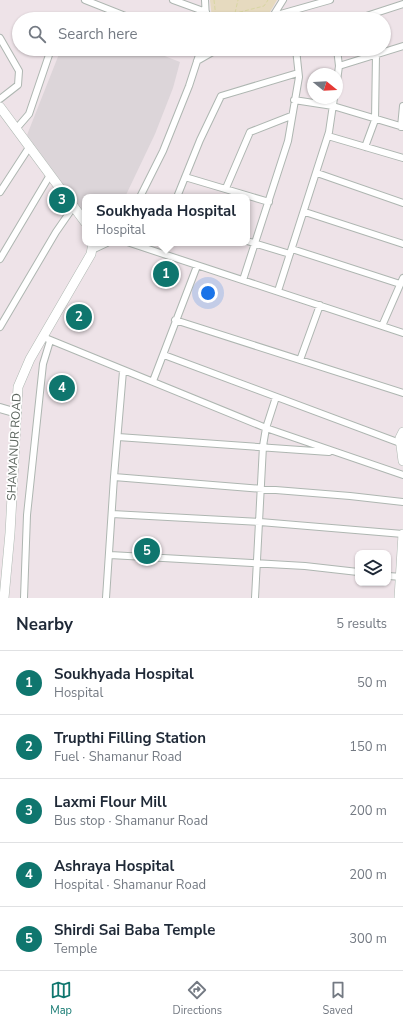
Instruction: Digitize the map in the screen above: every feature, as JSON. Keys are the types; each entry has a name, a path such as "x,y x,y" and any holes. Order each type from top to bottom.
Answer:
{"main road":[{"path":"1,110 30,146 82,218"},
{"name":"SHAMANUR ROAD","path":"4,598 18,387 30,359 46,339 86,264 93,246"},
{"path":"403,432 400,438 403,461"},
{"path":"399,598 402,577 403,534"}],"street":[{"path":"85,0 115,12"},
{"path":"173,0 198,12"},
{"path":"205,0 206,12"},
{"path":"276,12 283,0"},
{"path":"287,12 330,0"},
{"path":"378,12 403,4"},
{"path":"0,38 19,71 18,85 0,99"},
{"path":"391,50 403,46"},
{"path":"16,128 29,114 49,56"},
{"path":"142,194 163,151 189,86 199,56"},
{"path":"197,60 205,56"},
{"path":"243,280 288,141 291,116 299,77 297,56"},
{"path":"338,56 339,66 370,56"},
{"path":"365,147 375,120 376,56"},
{"path":"178,194 200,140 221,96 298,72"},
{"path":"294,100 333,106 402,127 403,106"},
{"path":"278,291 305,212 328,136 333,106"},
{"path":"226,188 250,132 291,116"},
{"path":"328,136 403,158"},
{"path":"0,192 30,146"},
{"path":"317,173 403,203"},
{"path":"0,259 50,175"},
{"path":"185,177 244,194"},
{"path":"250,196 269,202"},
{"path":"0,327 56,232 74,206"},
{"path":"305,212 403,244"},
{"path":"250,241 291,251 400,284"},
{"path":"139,246 278,291 403,334"},
{"path":"153,381 164,355 175,320 197,266"},
{"path":"382,326 403,278"},
{"path":"300,360 320,305"},
{"path":"175,320 403,392"},
{"path":"24,598 27,515 46,339 266,428 403,475"},
{"path":"164,355 400,443"},
{"path":"106,598 123,371"},
{"path":"255,598 262,489 263,446 266,428 276,396"},
{"path":"0,408 17,412"},
{"path":"118,437 263,446 339,453"},
{"path":"114,477 403,502"},
{"path":"112,514 260,522 403,534"},
{"path":"110,555 355,572"},
{"path":"391,576 402,577"}],"path":[{"path":"214,0 215,12"},
{"path":"235,12 238,0"},
{"path":"242,12 264,6 268,0"}],"shaded area":[{"path":"210,0 277,0 270,12 211,12"},
{"path":"58,56 165,56 180,62 173,88 155,134 126,194 82,194 82,211 27,135"}],"place":[{"name":"Laxmi Flour Mill","path":"62,200"},
{"name":"Soukhyada Hospital","path":"166,274"},
{"name":"Trupthi Filling Station","path":"79,317"},
{"name":"Ashraya Hospital","path":"62,388"},
{"name":"Shirdi Sai Baba Temple","path":"147,551"}]}
